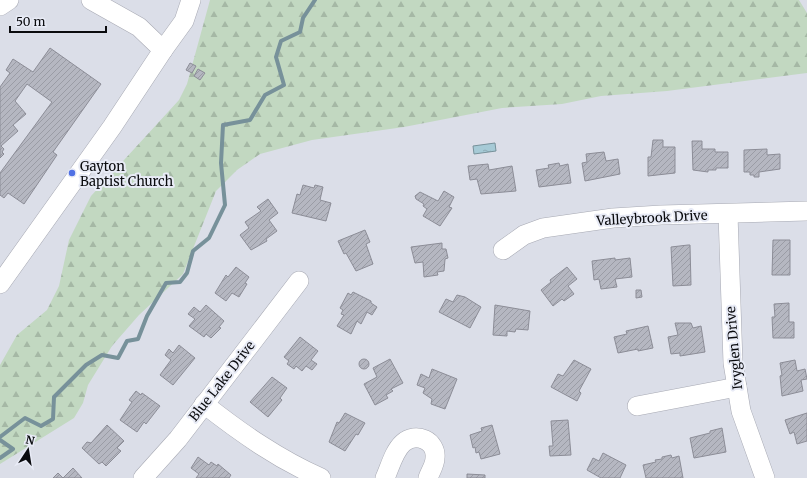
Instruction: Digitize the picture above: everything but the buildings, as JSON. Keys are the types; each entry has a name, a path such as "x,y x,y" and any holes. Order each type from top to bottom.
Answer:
{"street":[{"path":"0,6 9,0"},
{"path":"91,0 139,26 163,50"},
{"path":"0,284 112,127 184,21 191,0"},
{"name":"Valleybrook Drive","path":"503,250 524,235 543,228 613,218 661,215 807,211"},
{"name":"Ivyglen Drive","path":"728,214 730,320 737,387 742,411 765,478"},
{"name":"Blue Lake Drive","path":"143,478 178,439 299,281"},
{"path":"637,406 737,387"},
{"path":"204,404 244,435 274,455 321,478"},
{"path":"385,478 402,444 407,440 418,437 429,442 435,452 434,464 428,478"}],"green space":[{"path":"210,0 799,0 807,13 807,73 667,91 601,96 562,104 502,108 404,127 312,140 260,154 237,170 216,191 183,274 139,315 112,346 88,385 83,403 74,418 0,464 0,365 17,335 47,310 59,286 69,240 91,196 179,100 187,84"}],"water":[{"path":"495,143 496,151 474,154 473,146"}],"waterway":[{"path":"0,437 25,418 41,426 53,419 54,397 86,365 102,355 118,358 127,341 138,339 147,316 166,283 180,282 187,273 193,251 209,238 225,205 221,163 223,125 250,120 265,95 284,85 276,57 281,41 300,32 303,18 315,0"},
{"path":"0,440 13,449 0,458"}],"place":[{"name":"Gayton Baptist Church","path":"72,173"}]}
